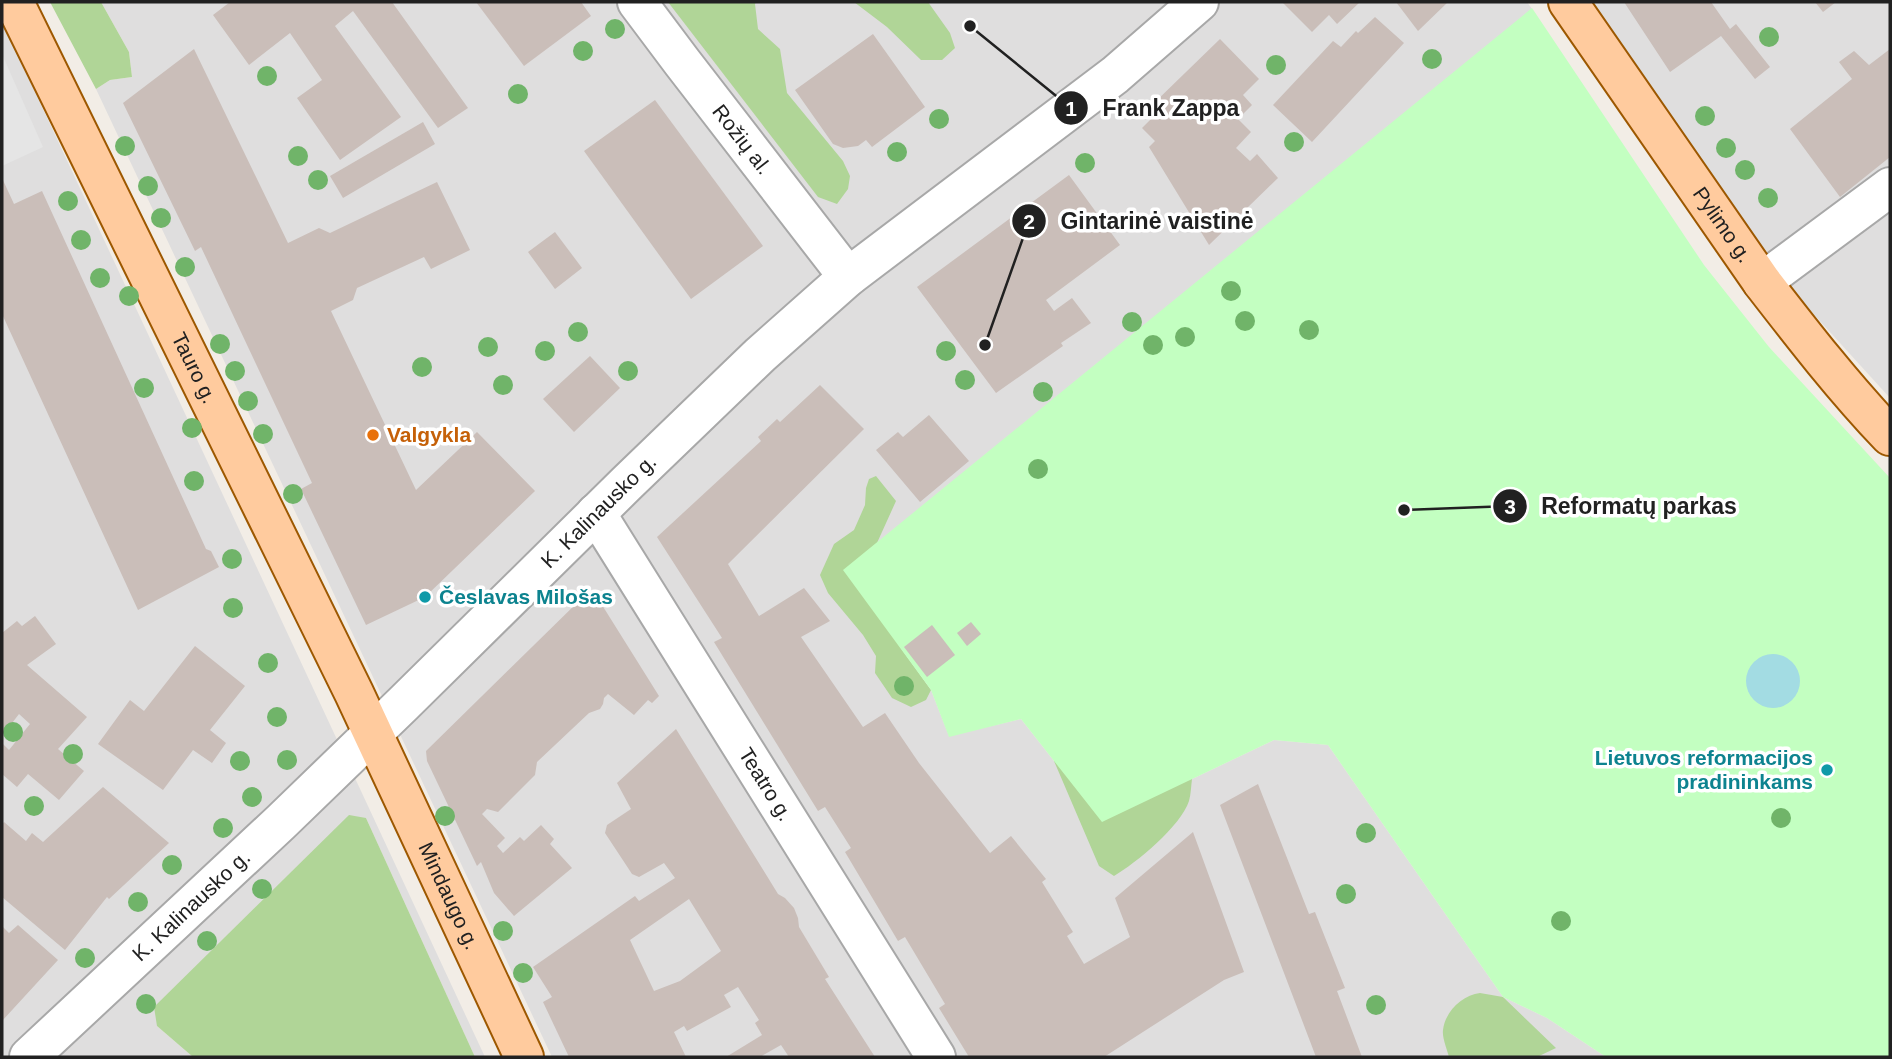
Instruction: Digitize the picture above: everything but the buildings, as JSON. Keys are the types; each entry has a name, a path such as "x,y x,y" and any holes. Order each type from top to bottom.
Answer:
{"main road":[{"name":"Tauro g.","path":"14,2 373,733"},
{"name":"Pylimo g.","path":"1568,2 1762,282 1796,327 1890,436"},
{"name":"Mindaugo g.","path":"373,733 524,1057"}],"street":[{"name":"Rožių al.","path":"637,2 848,277"},
{"name":"K. Kalinausko g.","path":"29,1057 281,822 735,377 848,277 1115,75 1199,2"},
{"path":"1762,282 1890,187"},
{"name":"Teatro g.","path":"596,513 936,1057"}],"shaded area":[{"path":"101,2 1527,2 1532,9 844,570 931,690 949,736 1021,719 1102,822 1274,740 1328,745 1503,997 1547,1018 1606,1057 552,1057 96,89 110,80 132,77 129,52"},
{"path":"1588,2 1890,2 1890,398 1809,309 1728,208"},
{"path":"2,21 485,1057 475,1057 366,818 157,1026 193,1057 2,1057"},
{"path":"2,54 43,147 2,166"}],"green space":[{"path":"50,2 101,2 129,52 132,77 110,80 96,89"},
{"path":"668,2 756,2 758,29 780,49 787,93 843,161 850,176 848,189 837,204 818,197"},
{"path":"854,2 928,2 950,33 955,48 942,60 921,60 887,27"},
{"path":"1532,8 1704,265 1769,347 1890,478 1890,1057 1606,1057 1547,1018 1503,997 1328,745 1274,740 1102,822 1021,719 949,737 931,690 843,570"},
{"path":"876,476 896,501 877,543 900,647 931,690 926,700 911,707 892,698 875,673 876,656 863,635 828,593 820,575 834,544 854,530 865,505 869,479"},
{"path":"1054,761 1192,779 1189,801 1168,832 1114,876 1099,866"},
{"path":"349,815 366,818 475,1057 193,1057 157,1026 154,1007"},
{"path":"1480,993 1503,997 1556,1048 1537,1057 1449,1057 1444,1040 1444,1023 1461,1001"}],"water":[{"path":"1773,654 1792,662 1800,681 1792,700 1773,708 1754,700 1746,681 1754,662"}],"place":[{"name":"Frank Zappa","path":"970,26"},
{"name":"Gintarinė vaistinė","path":"985,345"},
{"name":"Valgykla","path":"373,435"},
{"name":"Reformatų parkas","path":"1404,510"},
{"name":"Česlavas Milošas","path":"425,597"},
{"name":"Lietuvos reformacijos pradininkams","path":"1827,770"}]}
